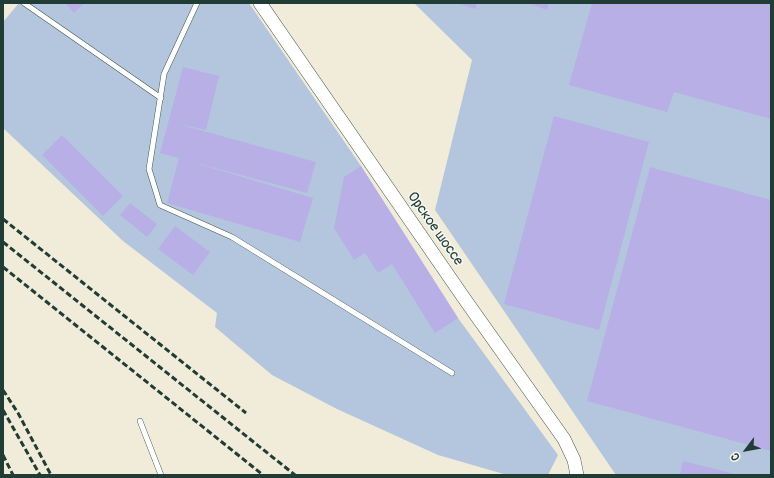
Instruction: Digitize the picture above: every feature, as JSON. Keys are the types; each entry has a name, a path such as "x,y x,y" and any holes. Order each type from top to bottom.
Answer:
{"street":[{"name":"Орское шоссе","path":"260,3 466,301 564,439 574,460 577,475"}],"lane":[{"path":"24,3 161,98"},
{"path":"197,3 164,74 149,169 160,205 232,237 452,373"},
{"path":"140,421 161,475"}],"shaded area":[{"path":"19,3 249,3 361,166 458,318 558,455 548,475 507,475 438,455 337,409 272,375 215,327 217,313 123,241 3,128 3,22"},
{"path":"414,3 771,3 771,475 616,475 435,210 472,60"}],"building":[{"path":"65,3 84,3 74,13"},
{"path":"456,3 477,3 476,9"},
{"path":"528,3 549,3 547,10"},
{"path":"592,3 771,3 771,119 674,92 667,112 569,85"},
{"path":"183,67 219,76 206,130 178,124 316,162 307,193 160,153"},
{"path":"554,116 649,142 599,330 504,304"},
{"path":"62,135 123,196 103,216 42,155"},
{"path":"179,158 313,198 300,242 167,203"},
{"path":"361,166 458,318 435,333 392,264 378,273 365,253 354,260 334,228 344,177"},
{"path":"650,167 771,200 771,451 587,401"},
{"path":"130,203 157,224 147,237 120,215"},
{"path":"175,226 210,252 193,275 158,249"},
{"path":"683,461 735,474 735,475 680,475"}],"railway":[{"path":"3,219 246,413"},
{"path":"3,242 295,475"},
{"path":"3,267 263,475"},
{"path":"3,390 18,413 51,475"},
{"path":"3,410 40,475"},
{"path":"3,455 13,475"}]}
